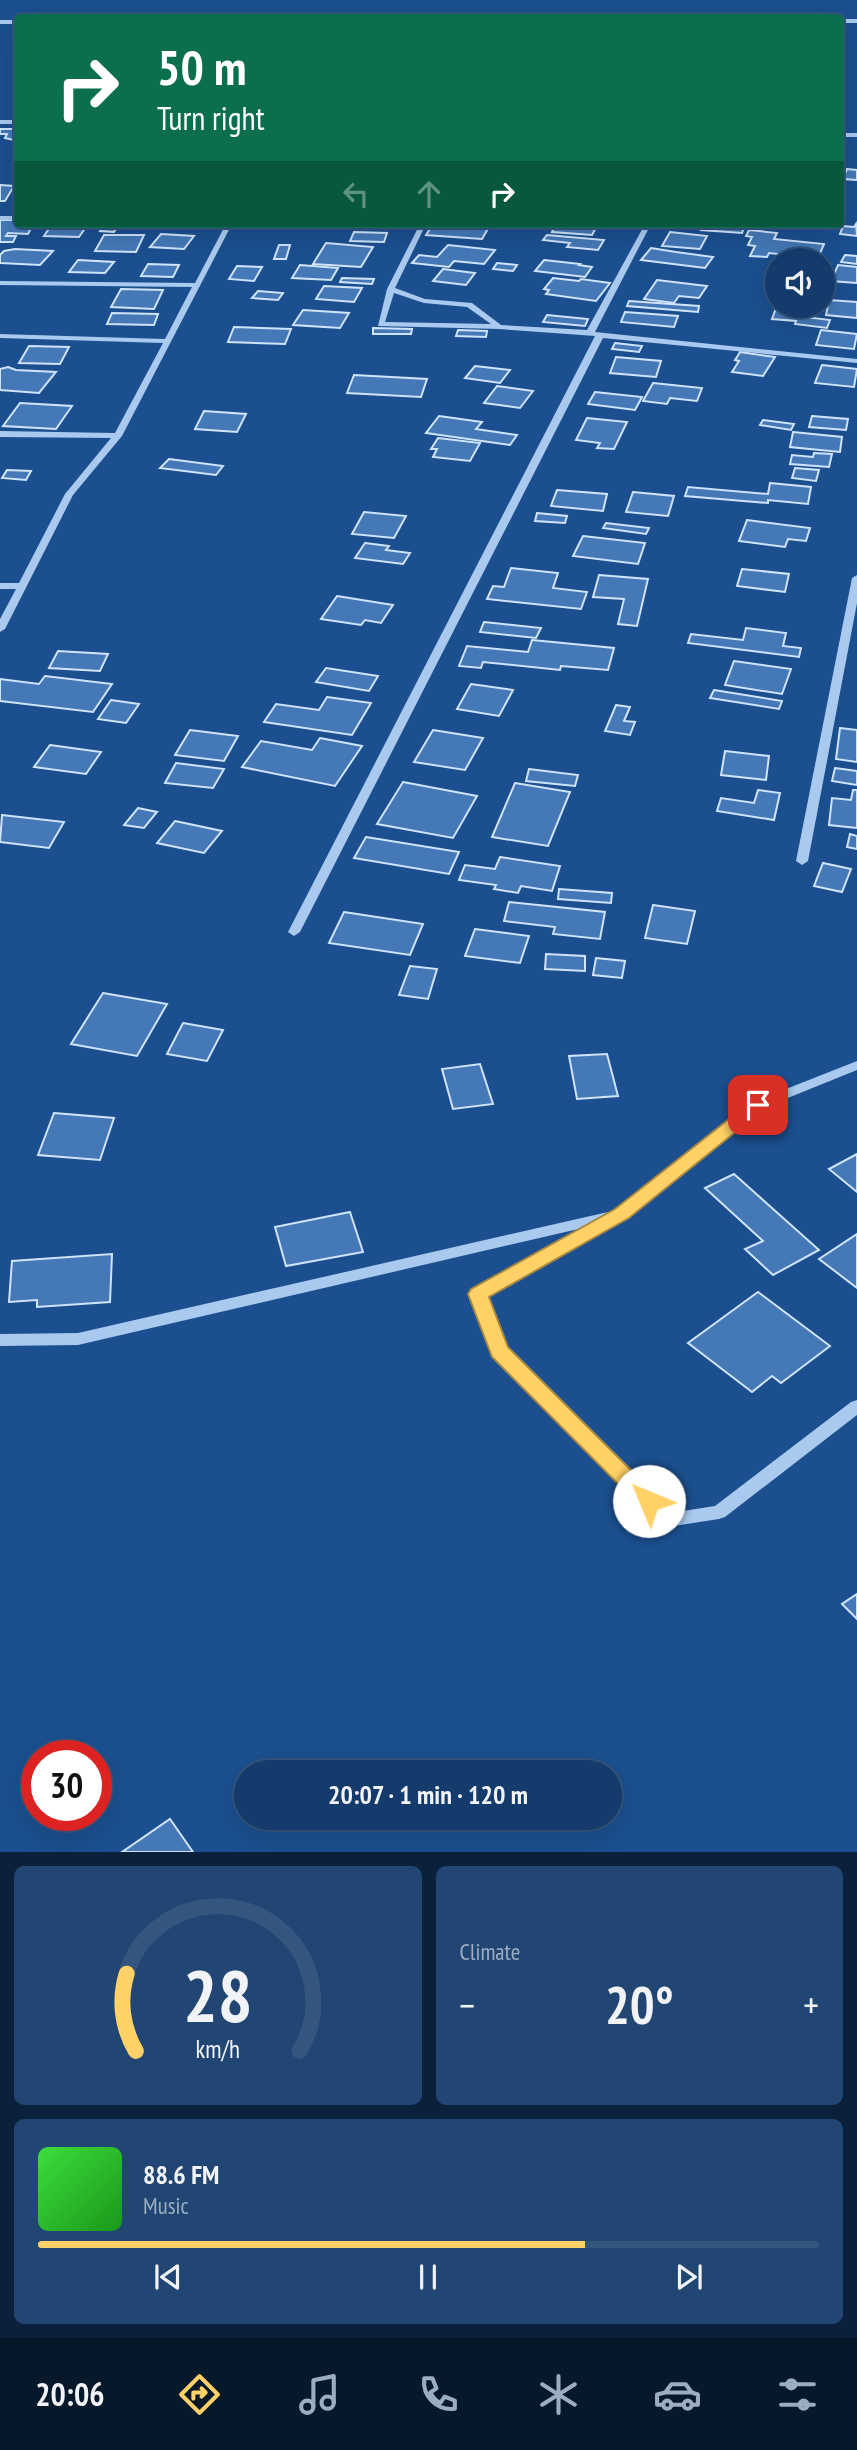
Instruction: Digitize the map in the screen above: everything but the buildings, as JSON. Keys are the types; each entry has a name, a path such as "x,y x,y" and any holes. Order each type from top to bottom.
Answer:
{"street":[{"path":"0,629 69,494 118,436 227,228"},
{"path":"421,228 391,289 381,324 499,327 595,334 857,361"},
{"path":"294,932 646,228"},
{"path":"0,283 197,285"},
{"path":"391,289 424,301 469,305 499,327"},
{"path":"0,336 168,341"},
{"path":"0,434 118,436"},
{"path":"802,860 857,578"},
{"path":"0,586 22,586"},
{"path":"857,1065 758,1105 622,1214 478,1294 499,1351 667,1520 719,1512 857,1406"},
{"path":"0,1340 78,1339 622,1214"}],"route":[{"path":"649,1501 499,1351 478,1294 622,1214 758,1105"}]}
